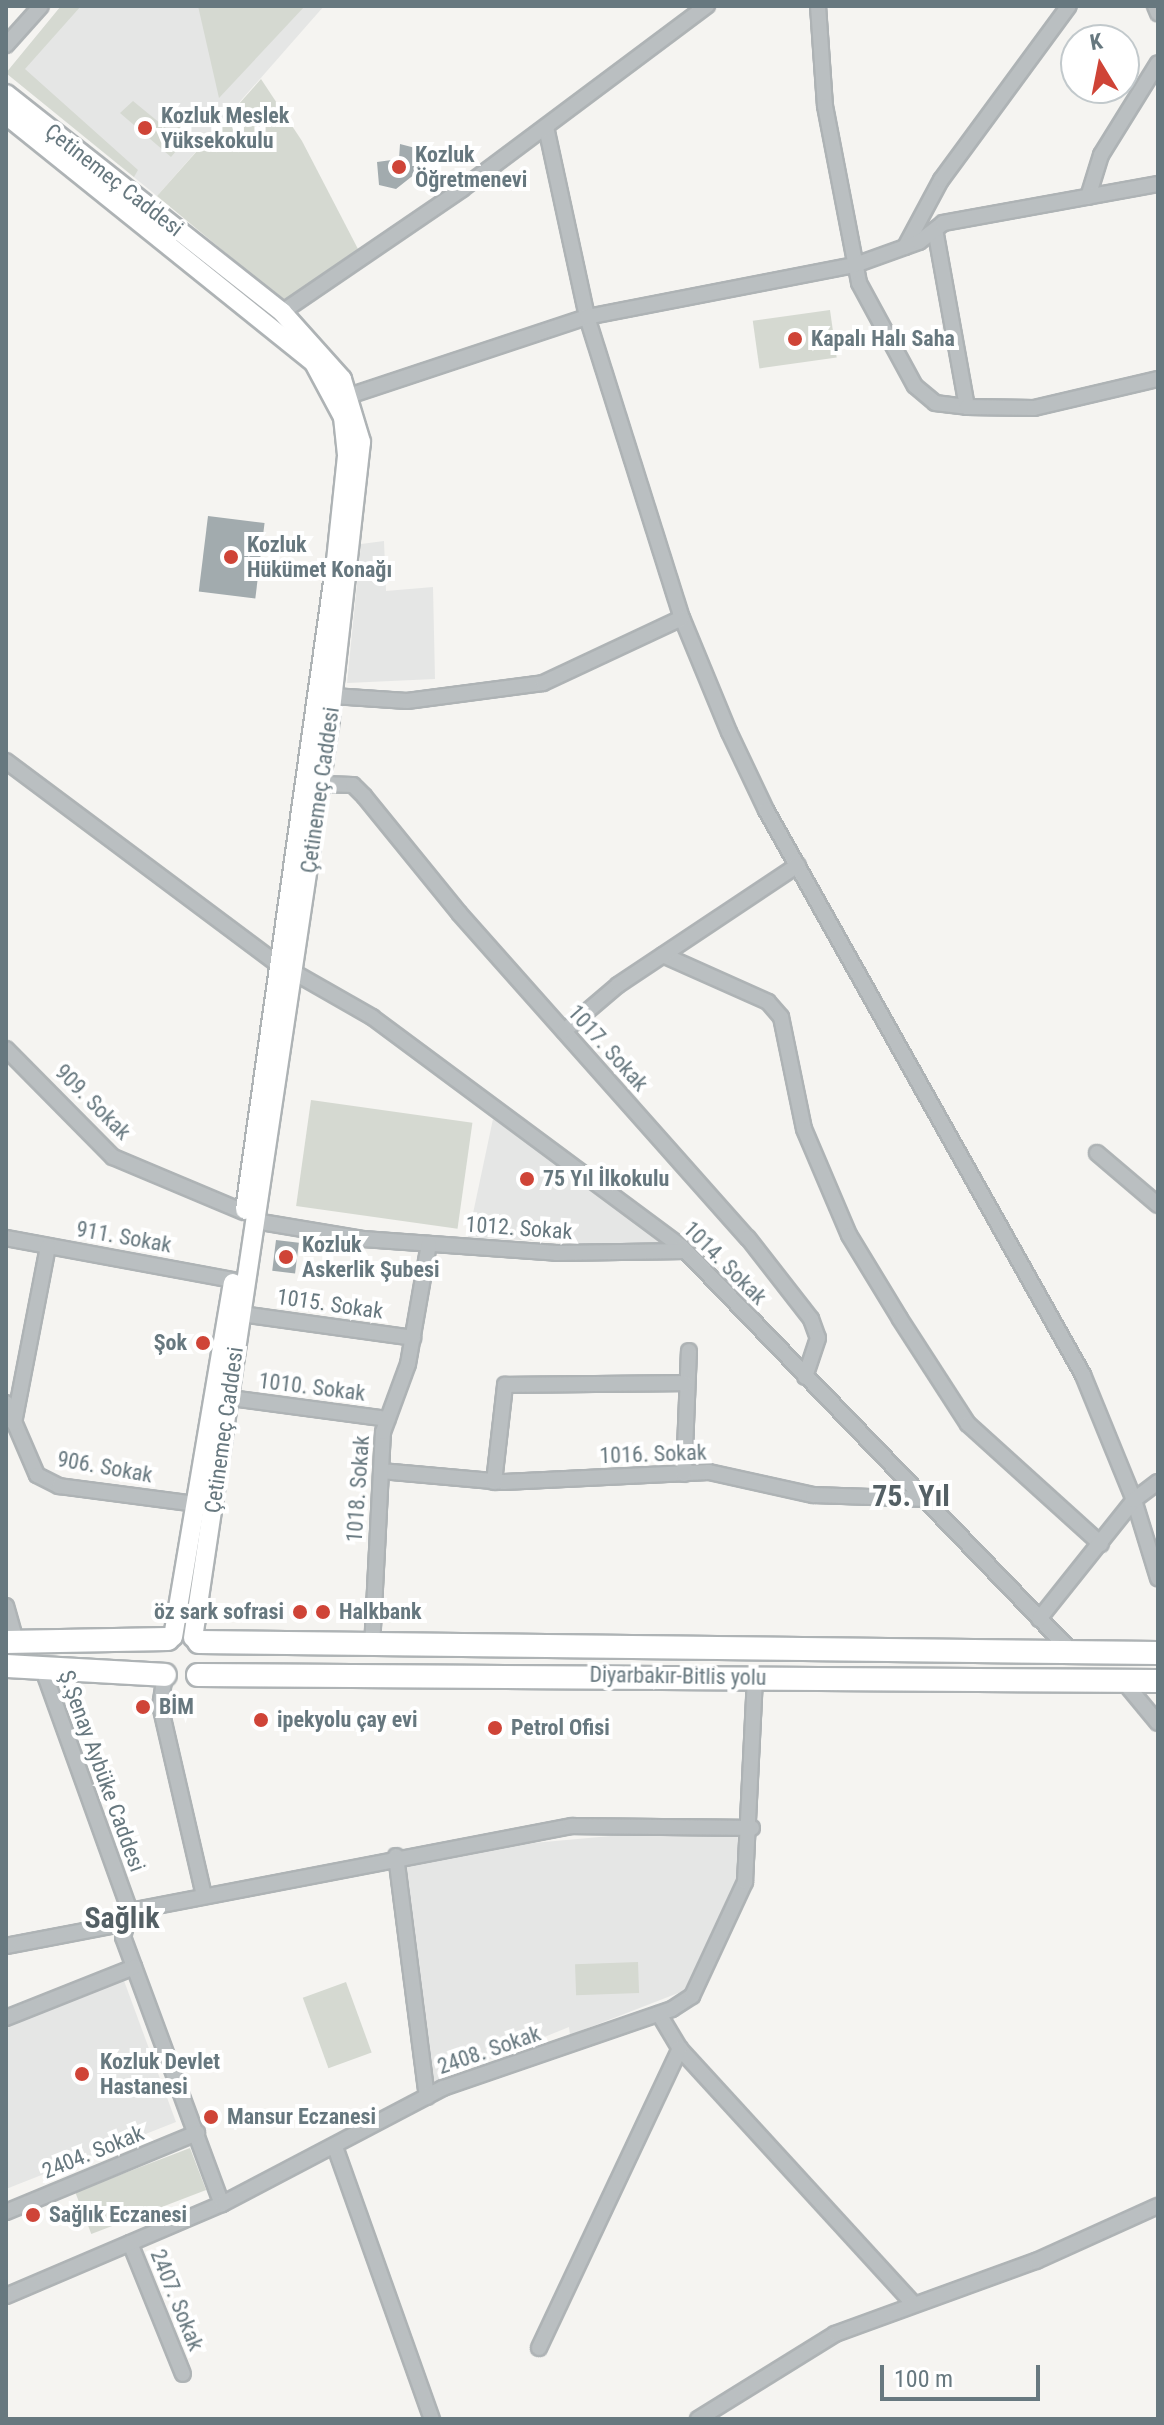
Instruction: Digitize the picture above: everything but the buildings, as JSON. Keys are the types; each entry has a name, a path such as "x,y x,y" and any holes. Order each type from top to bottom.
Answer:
{"highway":[{"name":"Diyarbakır-Bitlis yolu","path":"11,1642 183,1639 372,1648 1069,1649 1158,1653"},
{"path":"6,1666 165,1675 184,1682 198,1675 205,1661 183,1639 158,1657 165,1675"},
{"name":"Diyarbakır-Bitlis yolu","path":"198,1675 1158,1681"}],"main road":[{"name":"Çetinemeç Caddesi","path":"6,94 282,312 331,363 349,396 362,458 321,784 287,969"},
{"name":"Çetinemeç Caddesi","path":"6,115 314,363 343,417 347,456 336,561 287,969 250,1217 231,1398 183,1639"},
{"name":"Çetinemeç Caddesi","path":"183,1639 196,1504 233,1280 250,1217"}],"street":[{"path":"6,45 41,6"},
{"path":"282,312 546,127 707,6"},
{"path":"818,6 825,106 855,265 866,300 915,386 935,403 1034,408 1158,379"},
{"path":"905,247 941,180 1069,6"},
{"path":"1155,6 1158,13"},
{"path":"1088,197 1101,155 1158,63"},
{"path":"546,127 587,317 682,618 735,745 798,865 1083,1375 1134,1500 1158,1578"},
{"path":"349,396 587,317 855,265 905,247 943,223 1158,184"},
{"path":"935,230 967,407"},
{"path":"333,696 407,701 543,683 682,618"},
{"name":"1014. Sokak","path":"6,761 287,969 372,1017 686,1251 1069,1649"},
{"name":"1017. Sokak","path":"321,784 353,785 364,796 564,1031 748,1238 811,1319 818,1338 805,1377"},
{"path":"564,1031 663,955 798,865"},
{"path":"663,955 768,1002 781,1017 804,1129 849,1235 885,1295 968,1424 1101,1544"},
{"name":"909. Sokak","path":"6,1049 113,1157 250,1217"},
{"path":"1097,1153 1158,1205"},
{"name":"1012. Sokak","path":"250,1217 429,1244 633,1256 686,1251"},
{"name":"911. Sokak","path":"6,1238 233,1280"},
{"name":"1018. Sokak","path":"372,1648 381,1471 388,1419 413,1338 429,1244"},
{"path":"13,1432 48,1246"},
{"name":"1015. Sokak","path":"241,1314 413,1338"},
{"path":"684,1474 685,1383 689,1351"},
{"path":"494,1482 505,1385 685,1383"},
{"name":"1010. Sokak","path":"231,1398 388,1419"},
{"name":"906. Sokak","path":"6,1403 13,1432 37,1475 59,1486 196,1504"},
{"name":"1016. Sokak","path":"381,1471 494,1482 709,1472 813,1495 926,1499"},
{"path":"1039,1619 1134,1500 1158,1482"},
{"path":"6,1606 11,1642"},
{"name":"Ş.Şenay Aybüke Caddesi","path":"42,1667 129,1917 123,1937 222,2204"},
{"path":"165,1675 160,1705 204,1895"},
{"name":"2408. Sokak","path":"6,2296 222,2204 427,2097 659,2014 692,1996 712,1961 745,1882 752,1828 755,1677"},
{"path":"1124,1682 1158,1723"},
{"path":"6,1946 129,1917 204,1895 396,1856 572,1826 752,1828"},
{"path":"396,1856 427,2097"},
{"path":"6,2018 134,1967"},
{"path":"659,2014 680,2049 914,2304"},
{"path":"539,2348 680,2049"},
{"name":"2404. Sokak","path":"6,2212 197,2133"},
{"path":"335,2147 432,2419"},
{"path":"698,2419 786,2359 914,2304 1036,2261 1158,2206"},
{"name":"2407. Sokak","path":"130,2243 183,2374"}],"shaded area":[{"name":"Kozluk Meslek Yüksekokulu","path":"61,6 324,6 157,196 6,73"},
{"path":"61,6 81,6 25,69 138,170 134,177 6,73"},
{"path":"198,6 305,6 219,98"},
{"path":"261,79 302,141 358,249 285,302 157,196"},
{"path":"133,101 172,133 180,125 191,134 171,157 120,113"},
{"name":"Kapalı Halı Saha","path":"830,310 837,358 759,368 753,321"},
{"path":"384,541 386,591 433,587 435,679 347,683 361,544"},
{"path":"311,1100 472,1123 458,1229 296,1206"},
{"name":"75 Yıl İlkokulu","path":"493,1119 662,1241 662,1248 468,1237"},
{"path":"644,1833 738,1833 737,1884 686,1990 570,2035 569,2027 431,2083 403,1871 412,1863 490,1847"},
{"path":"638,1962 639,1993 576,1995 575,1964"},
{"name":"Kozluk Devlet Hastanesi","path":"123,1978 176,2122 6,2189 6,2026"},
{"path":"346,1982 372,2052 328,2068 303,1998"},
{"path":"190,2148 206,2190 91,2234 75,2192"}],"place":[{"name":"Kozluk Meslek Yüksekokulu","path":"145,128"},
{"name":"Kozluk Öğretmenevi","path":"399,167"},
{"name":"Kapalı Halı Saha","path":"795,339"},
{"name":"Kozluk Hükümet Konağı","path":"231,557"},
{"name":"75 Yıl İlkokulu","path":"527,1179"},
{"name":"Kozluk Askerlik Şubesi","path":"286,1257"},
{"name":"Şok","path":"203,1343"},
{"name":"öz sark sofrasi","path":"300,1612"},
{"name":"Halkbank","path":"323,1612"},
{"name":"BİM","path":"143,1707"},
{"name":"ipekyolu çay evi","path":"261,1720"},
{"name":"Petrol Ofisi","path":"495,1728"},
{"name":"Kozluk Devlet Hastanesi","path":"82,2074"},
{"name":"Mansur Eczanesi","path":"211,2117"},
{"name":"Sağlık Eczanesi","path":"33,2215"}],"district":[{"name":"75. Yıl","path":"911,1496"},
{"name":"Sağlık","path":"122,1918"}]}
